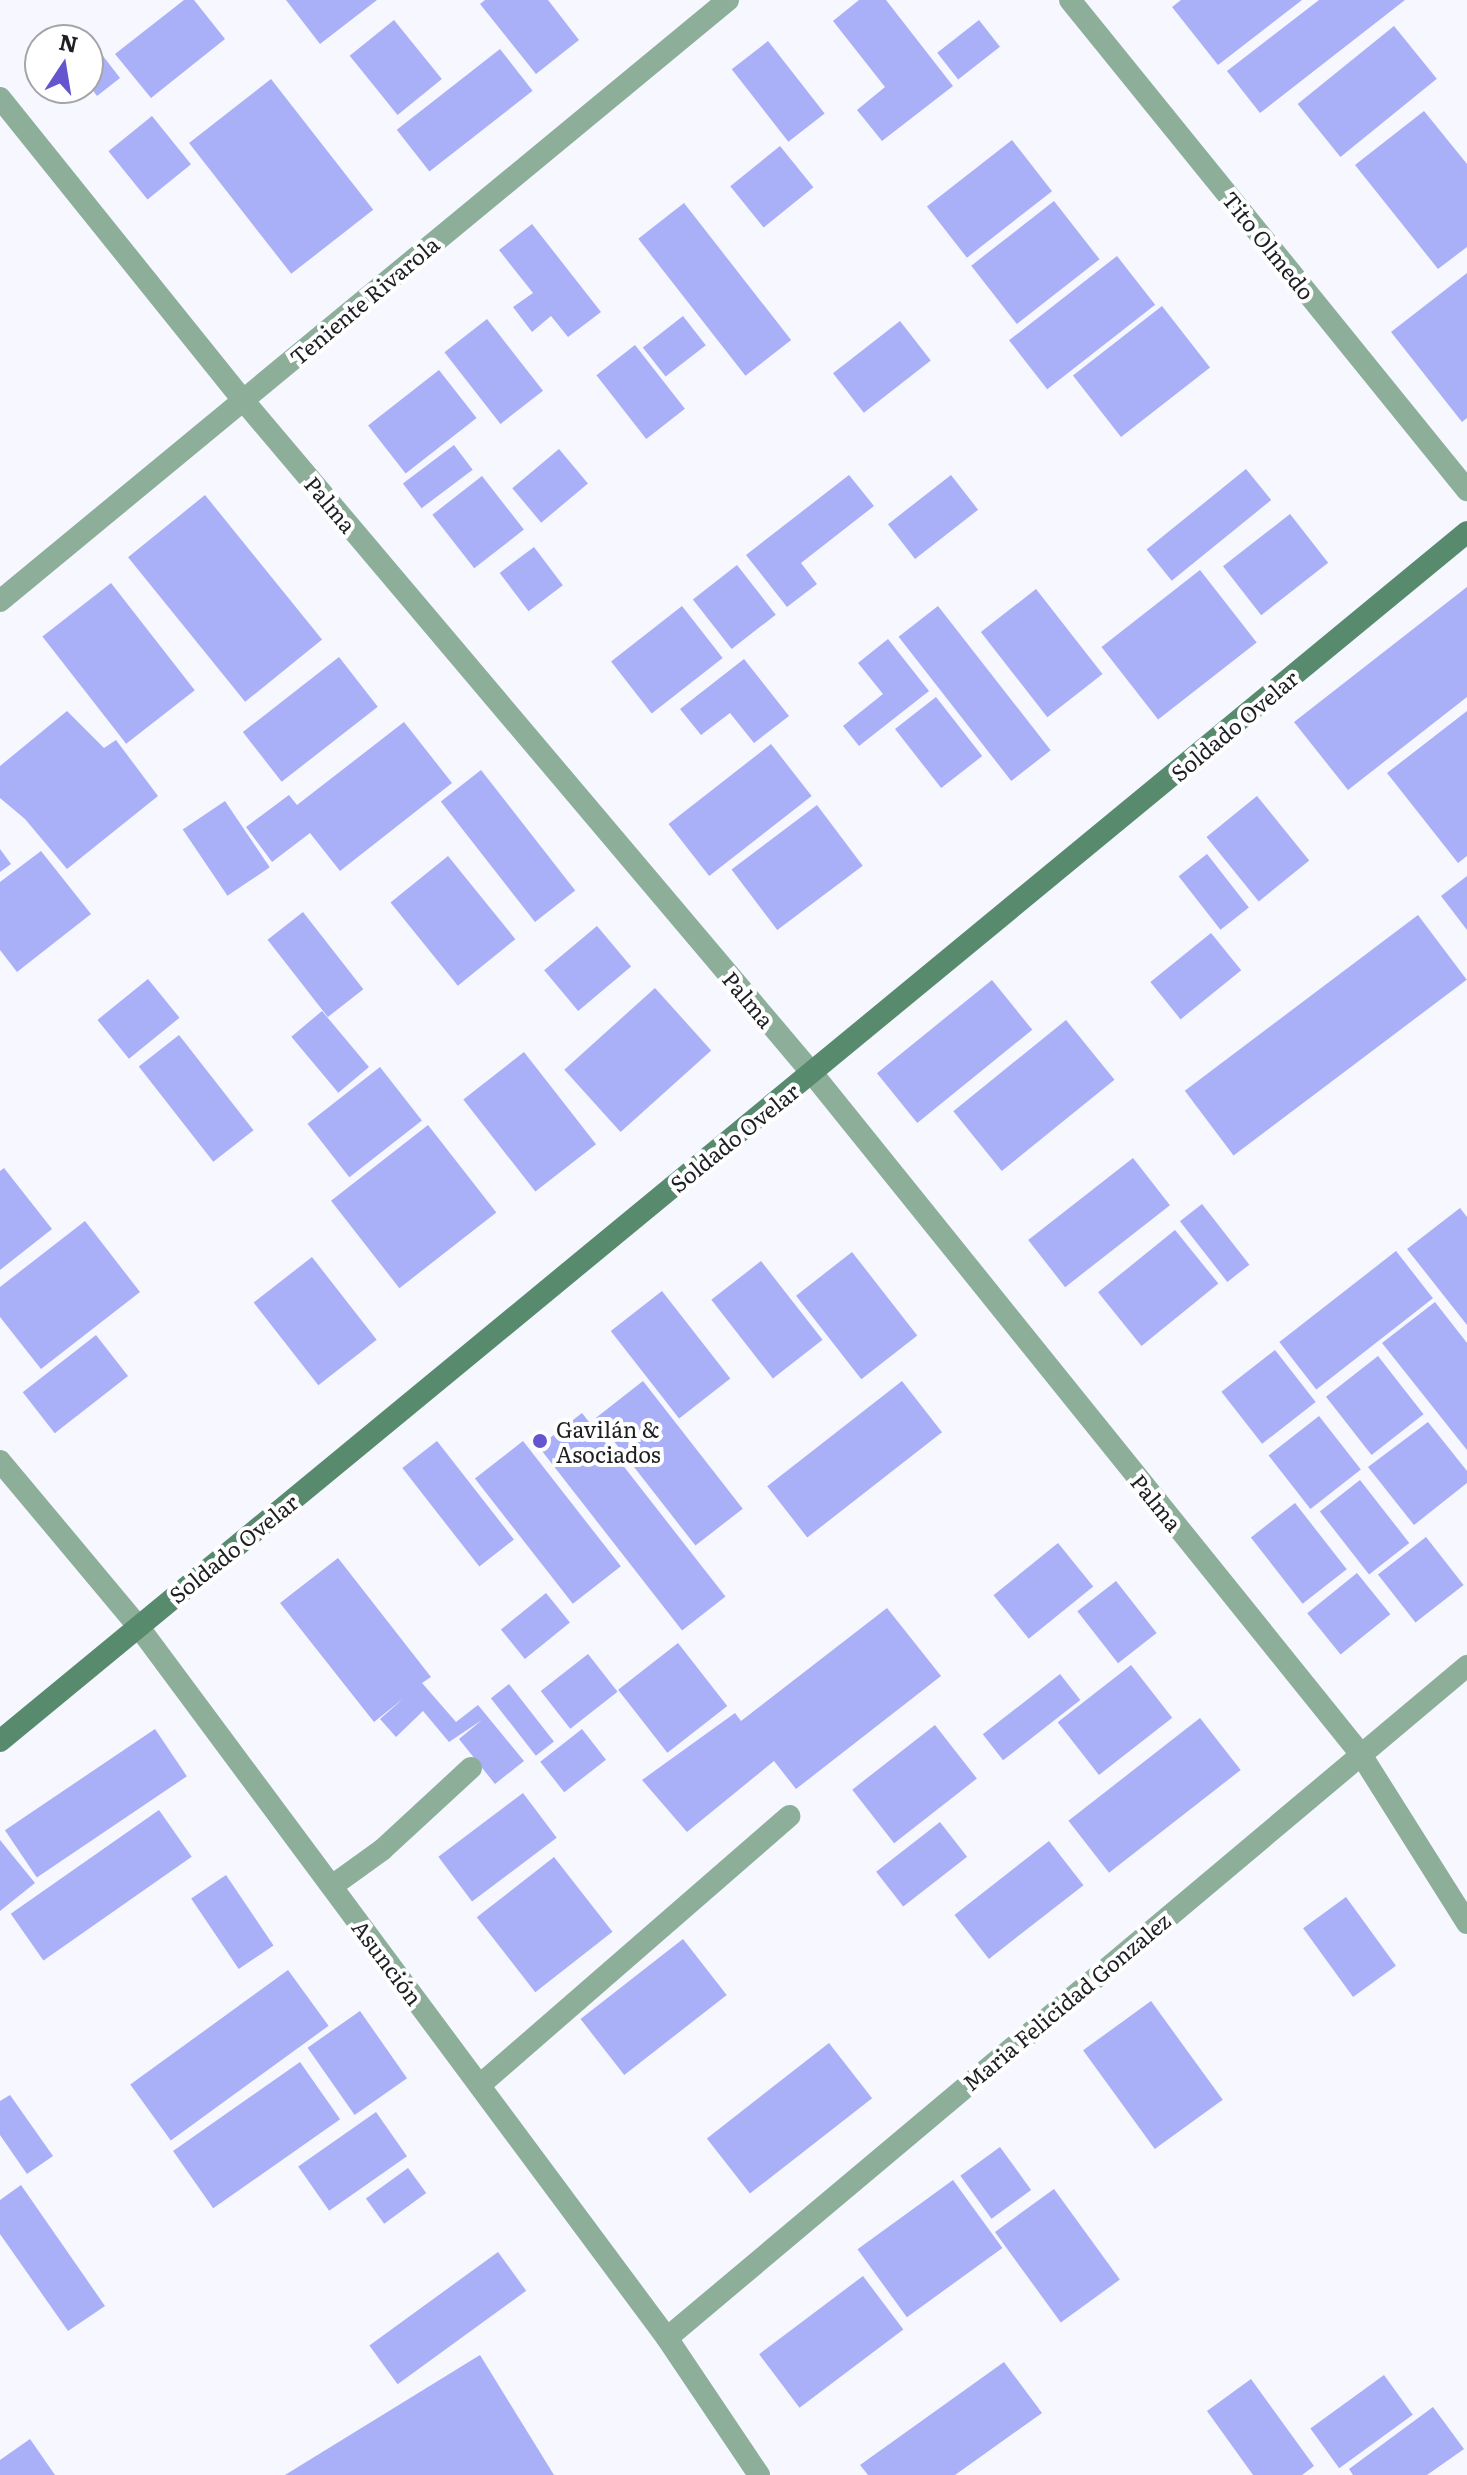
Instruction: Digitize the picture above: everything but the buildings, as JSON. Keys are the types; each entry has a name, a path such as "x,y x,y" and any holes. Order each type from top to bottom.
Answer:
{"main road":[{"name":"Soldado Ovelar","path":"0,1741 1467,532"}],"street":[{"name":"Teniente Rivarola","path":"0,601 728,0"},
{"name":"Tito Olmedo","path":"1070,0 1467,490"},
{"name":"Palma","path":"0,98 243,400 812,1073 1360,1753 1467,1923"},
{"name":"Asunción","path":"0,1461 138,1626 667,2338 759,2475"},
{"name":"Maria Felicidad Gonzalez","path":"667,2338 1467,1666"},
{"path":"332,1886 382,1850 471,1768"},
{"path":"480,2085 789,1816"}],"place":[{"name":"Gavilán & Asociados","path":"540,1441"}]}
